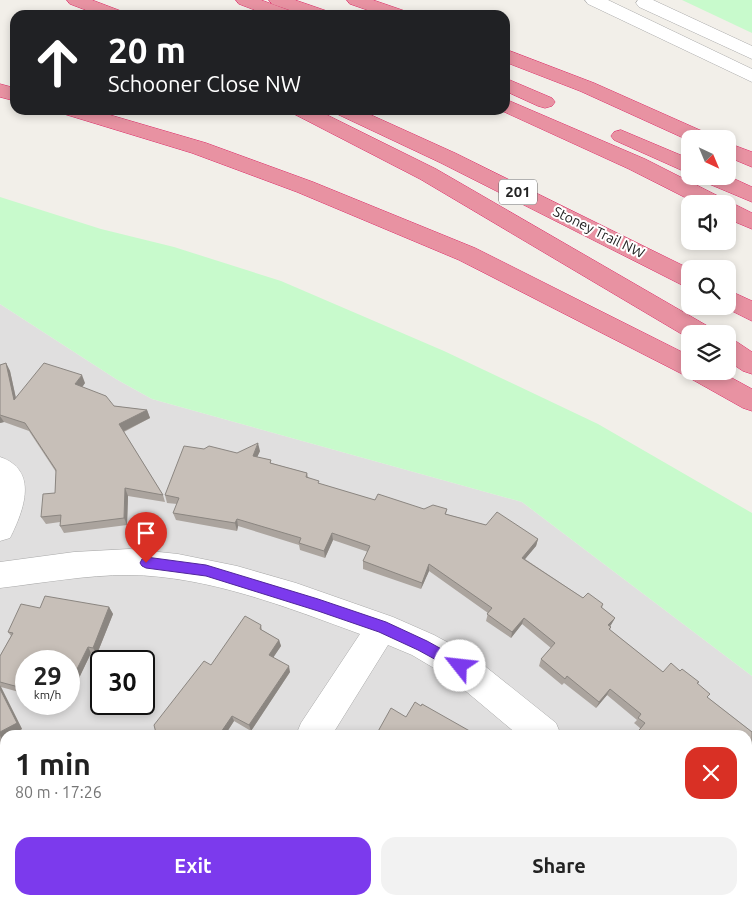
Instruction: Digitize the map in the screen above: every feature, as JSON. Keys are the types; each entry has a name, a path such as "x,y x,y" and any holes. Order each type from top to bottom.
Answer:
{"highway":[{"path":"76,0 102,10"},
{"path":"245,0 272,10"},
{"path":"278,0 307,10"},
{"path":"356,0 385,10"},
{"path":"510,56 587,87 684,130"},
{"path":"510,86 681,163"},
{"path":"510,107 637,164 698,195"},
{"path":"88,115 199,148 305,187 467,254 681,363"},
{"path":"311,115 428,174 687,325"},
{"name":"Stoney Trail NW","path":"355,115 448,158 681,274"},
{"path":"736,153 752,160"},
{"path":"730,185 752,195"},
{"path":"736,214 752,222"},
{"path":"736,303 752,312"},
{"path":"736,354 752,364"},
{"path":"713,380 752,401"}],"street":[{"path":"594,0 752,76"},
{"path":"637,0 752,53"},
{"path":"0,468 8,473 12,480 12,488 0,529"},
{"path":"0,575 95,563 146,563 206,570 382,627 422,645 460,666 538,730"},
{"path":"316,730 382,627"}],"shaded area":[{"path":"0,304 116,379 152,399 522,502 752,676 752,730 0,730"}],"green space":[{"path":"682,0 752,0 752,33"},
{"path":"0,197 101,229 174,247 281,281 444,351 598,424 752,513 752,676 522,502 152,399 116,379 0,304"}],"building":[{"path":"6,363 14,400 44,363 82,375 75,384 106,396 114,406 147,410 119,424 163,495 125,488 124,518 60,526 61,515 41,517 43,494 55,493 56,470 25,423 0,415 0,365"},
{"path":"258,443 253,456 271,460 270,463 307,473 306,477 319,481 318,483 375,500 378,494 424,509 433,505 447,509 445,514 486,525 497,512 538,539 522,558 583,598 588,593 603,604 601,607 615,618 608,625 611,627 609,629 663,672 671,663 680,671 682,669 699,682 697,683 710,694 707,697 749,730 639,730 645,723 638,718 641,714 610,689 599,702 567,676 565,679 541,659 555,643 524,618 512,632 487,614 492,608 429,564 422,583 363,561 370,546 332,533 324,551 299,543 301,538 237,519 235,523 173,513 179,498 165,495 184,446 204,449 209,446 237,453"},
{"path":"45,596 109,607 93,648 88,647 80,663 80,650 15,650 15,686 0,682 0,656 13,633 8,632 21,604 40,608"},
{"path":"245,616 261,625 260,629 279,640 269,655 289,666 249,725 232,716 222,730 155,730 154,725 204,661 211,665"},
{"path":"0,689 17,723 0,730"},
{"path":"415,702 421,706 422,704 468,730 379,730 391,708 406,717"}],"route":[{"path":"146,563 206,570 318,605 382,627 422,645 460,666"}]}
